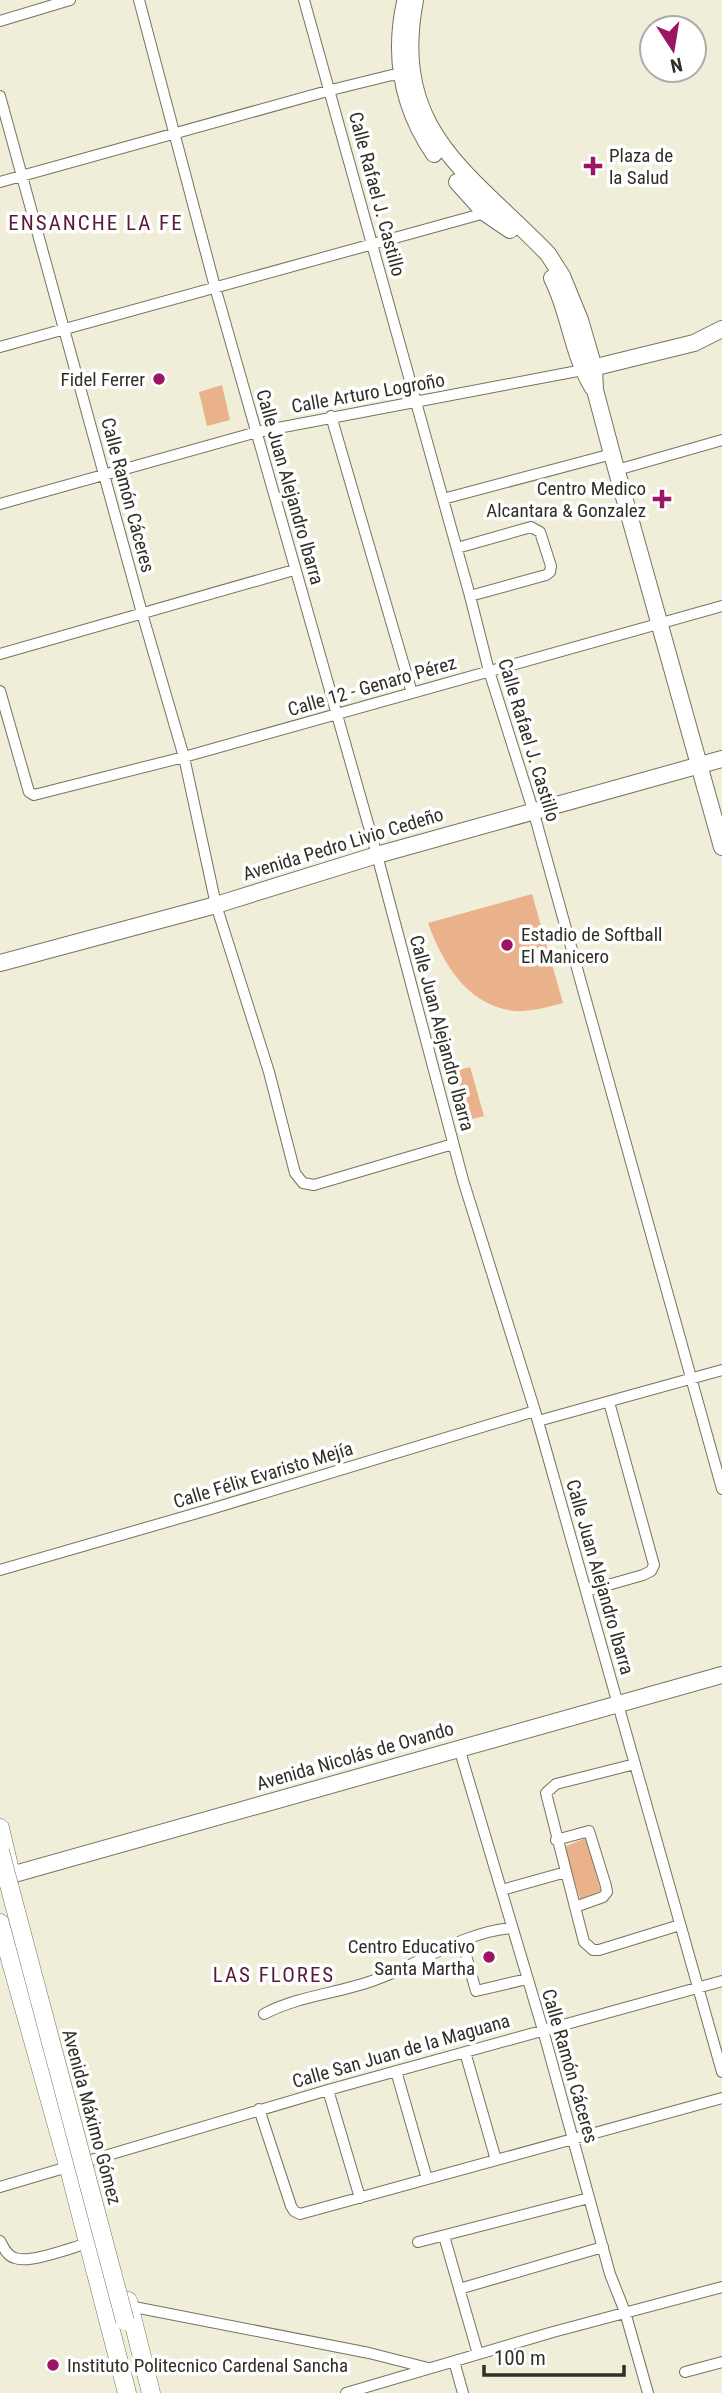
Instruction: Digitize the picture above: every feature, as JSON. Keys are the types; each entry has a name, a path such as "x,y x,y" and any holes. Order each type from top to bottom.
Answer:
{"main road":[{"path":"405,0 398,32 407,76 436,139 457,167 539,245 557,266 571,295 588,369"},
{"path":"415,0 407,99 419,131 447,171 485,213 525,243 544,265 559,294 595,390 722,847"},
{"path":"588,369 694,343 722,329"},
{"name":"Avenida Pedro Livio Cedeño","path":"0,963 216,905 533,810 722,760"},
{"name":"Avenida Nicolás de Ovando","path":"6,1877 722,1675"},
{"path":"0,1828 6,1877 90,2160 123,2317 151,2393"},
{"name":"Avenida Máximo Gómez","path":"0,1851 144,2393"},
{"name":"Avenida Máximo Gómez","path":"0,1896 123,2317 129,2393"},
{"path":"0,1923 129,2393"}],"street":[{"path":"0,21 70,0"},
{"name":"Calle Juan Alejandro lbarra","path":"139,0 215,287 377,855 453,1144 537,1416 722,2072"},
{"name":"Calle Rafael J. Castillo","path":"304,0 331,90 489,671 533,810 722,1489"},
{"path":"0,182 331,90 407,76"},
{"name":"Calle Ramón Cáceres","path":"0,96 184,757 216,905 269,1072 295,1173 303,1183 314,1185 453,1144"},
{"path":"0,347 485,213 511,221"},
{"path":"694,343 722,336"},
{"name":"Calle Arturo Logroño","path":"0,504 257,432 588,369"},
{"path":"331,416 412,693"},
{"path":"443,499 722,440"},
{"path":"457,548 531,527 540,532 551,566 546,575 470,596"},
{"path":"0,654 294,570"},
{"name":"Calle 12 - Genaro Pérez","path":"0,691 31,795 184,757 722,606"},
{"name":"Calle Félix Evaristo Mejía","path":"0,1570 537,1416 609,1402 722,1370"},
{"path":"587,1591 643,1575 651,1572 654,1566 609,1402"},
{"name":"Calle Ramón Cáceres","path":"459,1748 603,2247 649,2393"},
{"path":"635,1764 550,1788 546,1793 584,1942 593,1950 680,1925"},
{"path":"556,1840 589,1831 606,1886 607,1892 603,1898 575,1907"},
{"path":"502,1890 566,1872"},
{"path":"264,2014 296,1999 373,1981 462,1941 512,1928"},
{"path":"462,1941 476,1991 527,1979"},
{"name":"Calle San Juan de la Maguana","path":"68,2165 259,2109 722,1982"},
{"path":"465,2052 496,2160"},
{"path":"397,2071 427,2179"},
{"path":"328,2090 360,2198"},
{"path":"259,2109 294,2211 300,2214 722,2098"},
{"path":"0,2187 68,2165"},
{"path":"418,2242 589,2198"},
{"path":"444,2236 478,2354"},
{"path":"0,2241 6,2252 15,2258 27,2259 89,2243"},
{"path":"459,2290 603,2247"},
{"path":"346,2393 362,2391 428,2368 722,2287"},
{"path":"123,2317 369,2353 428,2368"},
{"path":"454,2361 463,2393"},
{"path":"685,2372 722,2362"}],"shaded area":[{"path":"222,385 230,420 207,426 199,392"},
{"path":"532,894 563,1003 514,1011 483,1000 459,980 441,953 428,923"},
{"path":"470,1067 484,1116 461,1122 447,1073"},
{"path":"586,1838 601,1891 580,1899 564,1847"}],"place":[{"name":"Plaza de la Salud","path":"593,166"},
{"name":"Fidel Ferrer","path":"159,379"},
{"name":"Centro Medico Alcantara & Gonzalez","path":"662,499"},
{"name":"Estadio de Softball El Manicero","path":"507,945"},
{"name":"Centro Educativo Santa Martha","path":"489,1957"},
{"name":"Instituto Politecnico Cardenal Sancha","path":"53,2365"}],"district":[{"name":"ENSANCHE LA FE","path":"96,223"},
{"name":"LAS FLORES","path":"274,1975"}]}
